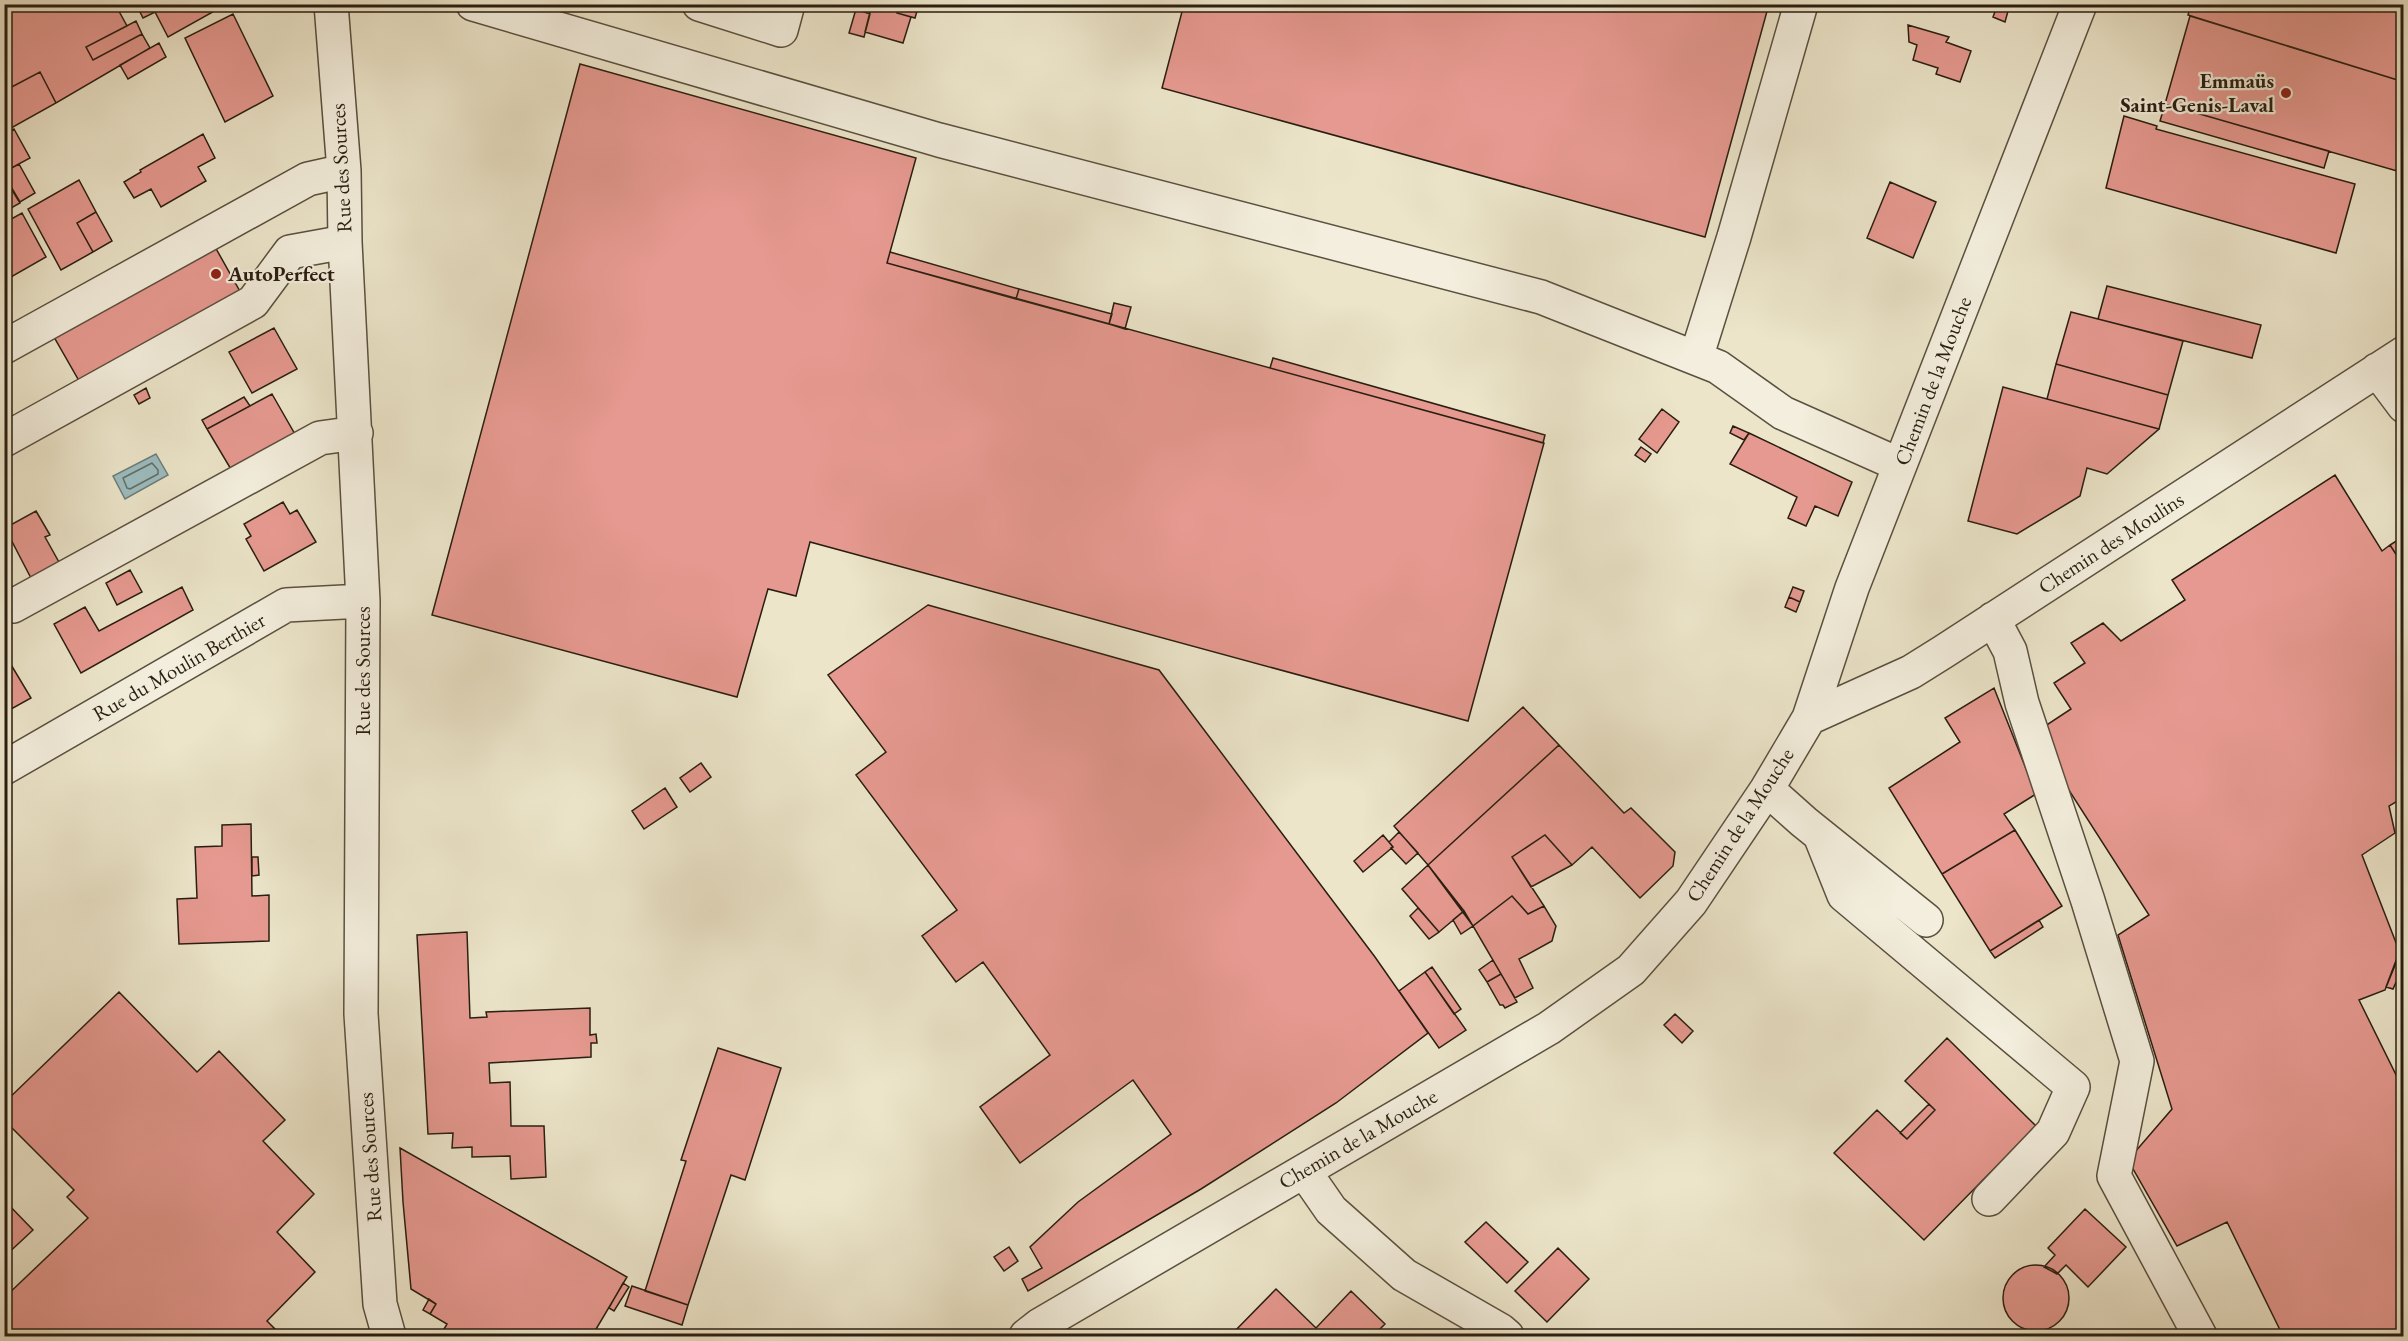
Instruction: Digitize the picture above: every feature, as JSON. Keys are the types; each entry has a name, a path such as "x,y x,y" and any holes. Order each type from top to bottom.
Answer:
{"street":[{"name":"Rue des Sources","path":"331,4 344,171 345,242 363,601 361,1014 380,1304 389,1336"},
{"path":"473,4 939,140 1541,297 1718,367 1783,413 1900,465"},
{"path":"699,4 781,30 788,4"},
{"path":"1696,358 1734,237 1801,4"},
{"name":"Chemin de la Mouche","path":"1026,1336 1050,1319 1549,1028 1631,970 1691,902 1767,789 1809,718 1852,588 2080,4"},
{"path":"4,347 308,179 344,171"},
{"path":"4,440 253,302 290,252 345,242"},
{"path":"2390,361 2403,406"},
{"name":"Chemin des Moulins","path":"1809,718 1911,672 2390,361"},
{"path":"14,606 320,438 356,433"},
{"name":"Rue du Moulin Berthier","path":"4,768 286,605 363,601"},
{"path":"1993,620 2010,651 2022,704 2088,901 2137,1061 2114,1176 2200,1336"},
{"path":"1767,789 1820,835 1926,920"},
{"path":"1820,835 1844,895 2073,1087 2053,1132 1989,1198"},
{"path":"1304,1171 1332,1210 1404,1275 1507,1336"}],"water":[{"path":"156,454 168,475 125,499 113,476"}],"building":[{"path":"4,4 115,4 127,26 86,47 93,60 142,34 150,48 56,103 40,72 4,91"},
{"path":"136,4 227,4 168,37 155,12 143,18"},
{"path":"872,4 899,4 897,13 911,17 903,43 865,32"},
{"path":"899,4 919,4 915,18 897,13"},
{"path":"1184,4 1769,4 1705,237 1162,88"},
{"path":"1982,4 2010,4 2005,22 1993,17 1996,9"},
{"path":"2191,4 2404,4 2404,82 2188,15"},
{"path":"856,9 870,14 864,37 849,33"},
{"path":"233,14 273,96 225,122 185,38"},
{"name":"Emmaüs Saint-Genis-Laval","path":"2190,16 2404,82 2404,173 2165,104"},
{"path":"136,21 142,34 93,60 86,47"},
{"path":"1908,25 1949,37 1946,42 1971,51 1960,82 1936,74 1938,68 1913,60 1917,45 1909,42"},
{"path":"159,43 166,57 128,79 120,65"},
{"path":"580,64 916,158 887,263 1544,443 1468,721 810,542 796,596 768,589 737,697 432,615"},
{"path":"40,72 56,103 4,132 4,91"},
{"path":"2165,104 2329,151 2324,168 2160,121"},
{"path":"2124,116 2157,126 2156,129 2355,184 2336,253 2106,188"},
{"path":"14,129 30,158 4,172 4,134"},
{"path":"203,134 215,158 198,167 206,181 161,207 151,189 134,198 124,182 141,172 140,170"},
{"path":"19,164 35,193 20,202 4,175 4,172"},
{"path":"4,177 20,203 4,212"},
{"path":"79,180 96,212 77,223 93,252 61,270 28,209"},
{"path":"1890,182 1936,202 1913,258 1867,238"},
{"path":"96,212 112,241 93,252 77,223"},
{"path":"22,213 46,257 4,281 4,223"},
{"path":"214,245 242,295 82,386 54,337"},
{"path":"890,252 1019,289 1016,299 887,263"},
{"path":"2107,286 2261,325 2252,358 2098,319"},
{"path":"1019,289 1112,314 1109,324 1016,299"},
{"path":"1114,303 1131,307 1125,329 1109,324"},
{"path":"2071,312 2183,341 2168,395 2056,364"},
{"path":"274,328 297,369 252,393 229,352"},
{"path":"1273,358 1545,435 1543,443 1270,368"},
{"path":"2056,364 2168,395 2159,429 2047,399"},
{"path":"2003,387 2159,429 2107,474 2087,468 2080,496 2017,534 1968,521"},
{"path":"146,388 150,398 139,404 134,395"},
{"path":"272,394 296,436 232,471 207,429"},
{"path":"244,397 250,406 207,429 202,420"},
{"path":"1662,409 1679,422 1657,453 1639,439"},
{"path":"1733,426 1749,433 1744,440 1730,433"},
{"path":"1749,433 1852,482 1838,516 1815,506 1806,526 1788,518 1797,497 1730,464"},
{"path":"1641,447 1651,454 1645,462 1635,455"},
{"path":"2335,475 2382,551 2390,545 2401,562 2404,560 2404,797 2389,806 2395,833 2362,855 2400,953 2385,990 2359,1000 2404,1091 2404,1336 2283,1336 2227,1222 2177,1246 2128,1160 2172,1109 2118,935 2149,915 2063,781 2042,728 2071,709 2054,683 2085,663 2071,643 2103,623 2121,641 2185,600 2172,580"},
{"path":"283,502 290,514 297,510 316,542 264,571 246,539 251,536 244,524"},
{"path":"36,511 50,535 45,537 60,564 32,580 5,528"},
{"path":"2404,536 2404,560 2401,562 2390,545"},
{"path":"130,570 142,592 117,605 106,583"},
{"path":"182,587 193,610 81,673 54,624 85,607 99,631"},
{"path":"1793,587 1804,591 1800,602 1789,597"},
{"path":"1789,597 1800,602 1796,612 1785,607"},
{"path":"928,605 1159,670 1375,957 1428,1033 1336,1103 1201,1189 1028,1291 1022,1279 1042,1268 1030,1247 1078,1202 1171,1134 1133,1080 1020,1163 980,1107 1050,1055 983,962 956,982 922,936 957,910 856,775 886,752 828,675"},
{"path":"4,653 31,698 4,713"},
{"path":"1994,688 2036,794 2004,814 2015,830 1942,874 1889,788 1960,742 1945,718"},
{"path":"1523,707 1559,745 1428,865 1394,826"},
{"path":"1559,745 1624,813 1631,808 1675,852 1673,866 1640,898 1592,847 1572,865 1545,835 1512,857 1544,906 1528,914 1512,896 1473,926 1428,865"},
{"path":"701,763 711,777 690,792 680,778"},
{"path":"665,788 677,807 644,829 632,811"},
{"path":"251,824 252,896 269,895 269,941 179,944 177,899 197,898 195,847 222,846 222,825"},
{"path":"2015,830 2062,906 1990,951 1942,874"},
{"path":"1399,832 1418,853 1406,864 1391,848 1393,847 1389,842"},
{"path":"1383,835 1393,847 1363,872 1354,861"},
{"path":"1545,835 1572,865 1531,887 1512,857"},
{"path":"252,857 258,857 259,875 252,876"},
{"path":"1428,865 1464,911 1439,932 1402,889"},
{"path":"1512,896 1528,914 1544,906 1556,926 1552,941 1519,959 1533,988 1515,998 1473,926"},
{"path":"1418,908 1439,932 1429,939 1410,916"},
{"path":"1464,911 1473,926 1461,934 1453,920"},
{"path":"2039,920 2043,927 1995,958 1990,951"},
{"path":"467,932 470,1018 487,1017 486,1012 590,1008 590,1035 596,1034 597,1043 591,1043 591,1057 489,1063 490,1083 510,1082 511,1126 544,1126 546,1177 511,1179 510,1156 472,1157 472,1147 452,1148 453,1133 428,1134 417,935"},
{"path":"2397,958 2404,960 2404,964 2393,989 2386,987"},
{"path":"1493,960 1501,974 1487,982 1479,970"},
{"path":"1432,967 1461,1009 1454,1014 1425,972"},
{"path":"1425,972 1466,1030 1439,1048 1399,991"},
{"path":"1501,974 1517,1002 1505,1008 1500,1005 1487,982"},
{"path":"119,992 197,1072 219,1051 285,1120 263,1141 314,1194 277,1232 315,1272 267,1321 282,1336 4,1336 4,1298 88,1218 67,1197 74,1190 4,1120 4,1103"},
{"path":"1675,1014 1693,1031 1682,1043 1664,1025"},
{"path":"1947,1038 2036,1126 1924,1240 1834,1153 1877,1110 1907,1139 1935,1110 1905,1081"},
{"path":"718,1048 781,1068 745,1180 731,1175 688,1305 645,1291 686,1161 681,1160"},
{"path":"1929,1104 1935,1110 1907,1139 1900,1133"},
{"path":"400,1148 627,1277 592,1336 440,1336 447,1324 430,1314 436,1304 411,1289"},
{"path":"4,1200 33,1230 4,1257"},
{"path":"2085,1209 2126,1247 2088,1287 2066,1265 2057,1274 2044,1267 2055,1255 2048,1248"},
{"path":"1486,1222 1528,1262 1507,1283 1465,1242"},
{"path":"1009,1247 1018,1261 1004,1271 994,1257"},
{"path":"1558,1248 1589,1279 1547,1322 1515,1291"},
{"path":"2036,1265 2049,1268 2059,1275 2066,1285 2069,1298 2066,1311 2059,1321 2049,1328 2036,1331 2023,1328 2013,1321 2006,1311 2003,1298 2006,1285 2013,1275 2023,1268"},
{"path":"623,1283 629,1287 614,1311 609,1308"},
{"path":"632,1286 688,1305 682,1325 625,1306"},
{"path":"1276,1289 1316,1328 1351,1291 1385,1324 1373,1336 1230,1336"},
{"path":"429,1299 436,1304 430,1314 423,1310"}],"place":[{"name":"Emmaüs Saint-Genis-Laval","path":"2286,93"},
{"name":"AutoPerfect","path":"216,274"}]}
